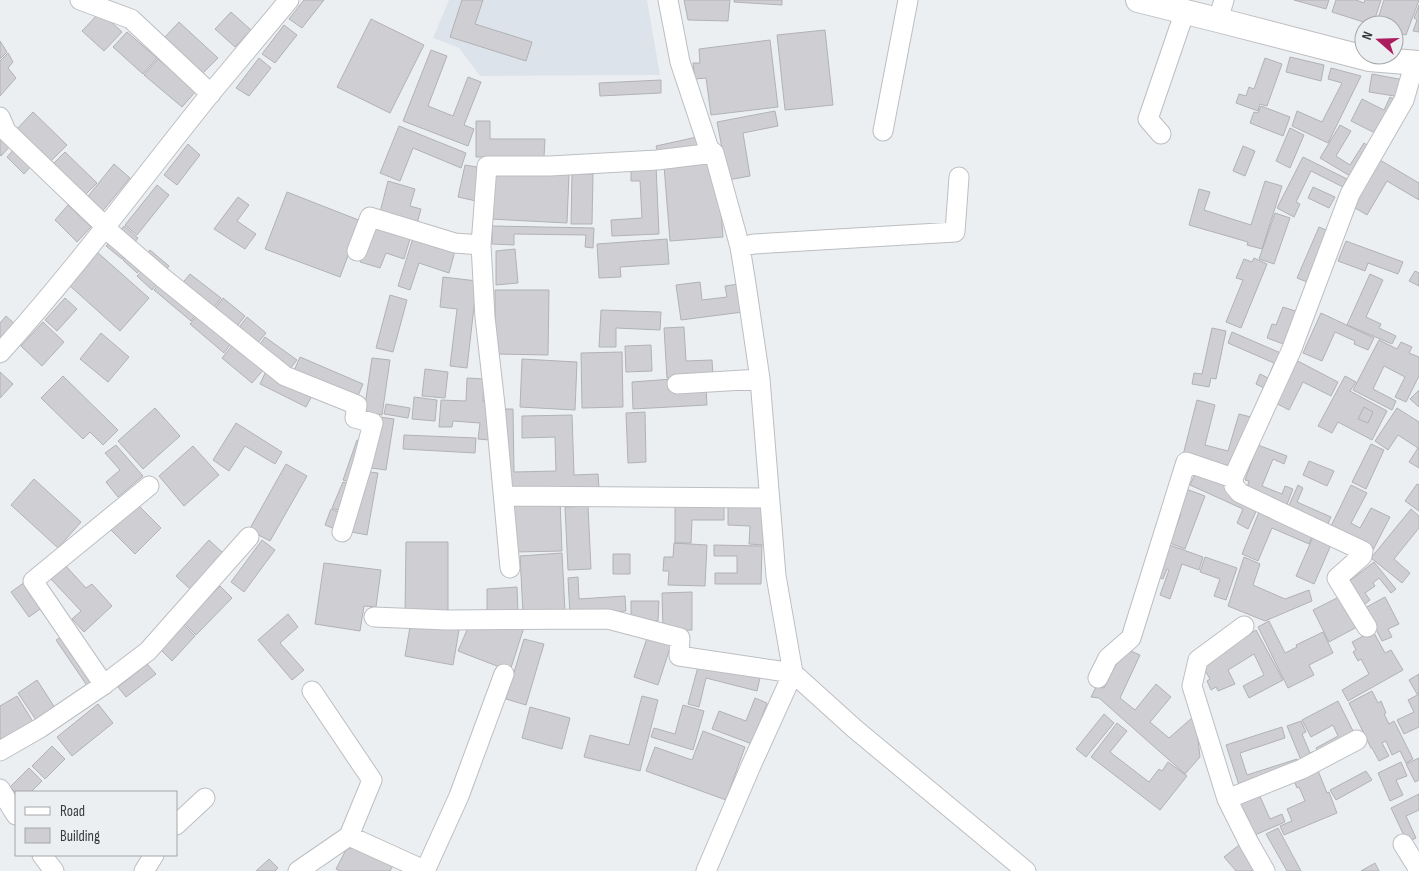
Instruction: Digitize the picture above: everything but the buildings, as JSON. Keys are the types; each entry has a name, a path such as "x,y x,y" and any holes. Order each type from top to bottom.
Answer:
{"main road":[{"path":"1138,0 1185,11 1221,10 1369,60 1417,63"}],"street":[{"path":"80,0 131,19 211,94"},
{"path":"0,353 106,227 211,94 289,0"},
{"path":"668,0 680,62 710,149 714,153 740,248 760,379 776,576 793,673 706,871"},
{"path":"883,131 908,0"},
{"path":"1161,134 1148,119 1185,11"},
{"path":"1367,626 1337,578 1362,556 1363,551 1240,493 1234,486 1233,478 1291,351 1350,194 1404,100 1417,63"},
{"path":"0,117 6,131 106,227 163,278 285,376 357,405 354,418 373,422 342,532"},
{"path":"510,568 485,317 481,244 487,166 550,166 656,160 714,153"},
{"path":"740,248 754,244 955,232 959,177"},
{"path":"358,251 370,217 455,243 481,244"},
{"path":"677,384 760,379"},
{"path":"1098,678 1108,658 1131,638 1186,462 1233,478"},
{"path":"104,685 33,581 149,486"},
{"path":"504,496 769,498"},
{"path":"0,751 40,728 104,685 148,651 249,537"},
{"path":"374,617 447,620 608,619 680,638 679,656 793,673 855,729 1026,871"},
{"path":"1244,626 1198,660 1192,686 1227,799 1265,871"},
{"path":"349,836 426,871 459,796 504,674"},
{"path":"298,871 349,836 372,780 312,691"},
{"path":"1227,799 1302,769 1356,740"},
{"path":"0,789 15,813"},
{"path":"178,823 205,798"},
{"path":"1403,844 1419,870"},
{"path":"43,856 54,871"},
{"path":"144,871 153,856"}],"shaded area":[{"path":"449,0 647,0 660,75 480,76 459,48 433,38"}]}
